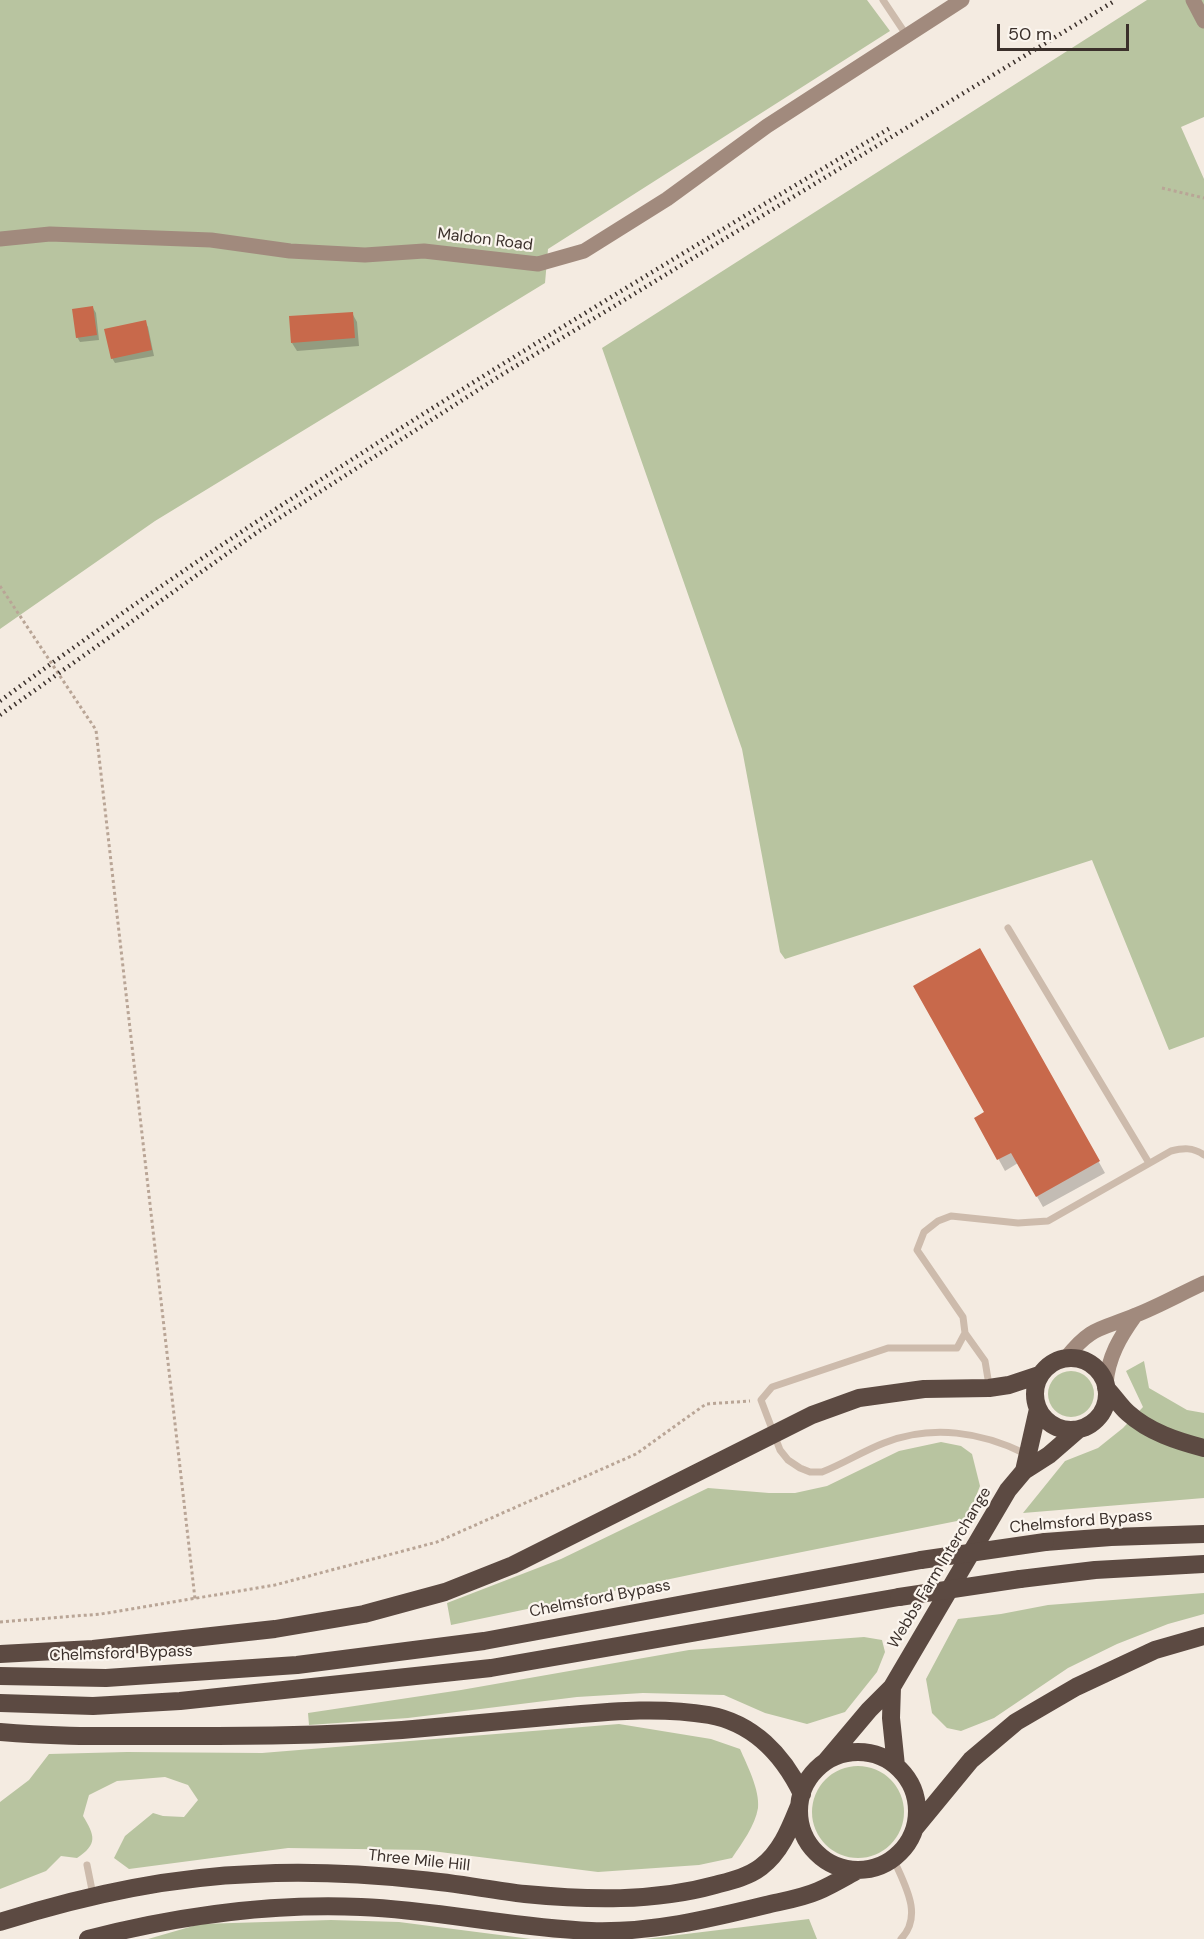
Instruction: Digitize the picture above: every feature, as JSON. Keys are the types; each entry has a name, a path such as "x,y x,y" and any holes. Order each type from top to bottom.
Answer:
{"highway":[{"path":"0,1654 93,1649 274,1629 364,1614 445,1592 531,1557 812,1415 859,1398 924,1389 989,1388 1009,1385 1039,1375 1052,1363 1066,1358 1075,1358 1092,1364 1102,1375 1106,1386 1126,1412 1143,1424 1180,1441 1204,1448"},
{"path":"1039,1375 1034,1394 1038,1409 1045,1420 1062,1429 1079,1429 1095,1421 1106,1403 1106,1386"},
{"name":"Webbs Farm Interchange","path":"1030,1462 1038,1409"},
{"name":"Webbs Farm Interchange","path":"826,1761 869,1710 892,1687 1008,1490 1030,1462 1079,1429"},
{"name":"Chelmsford Bypass","path":"0,1676 106,1677 297,1665 461,1644 921,1560 1045,1542 1204,1534"},
{"path":"0,1703 93,1706 180,1701 491,1668 899,1597 1020,1579 1095,1570 1204,1564"},
{"path":"87,1939 192,1916 278,1908 397,1909 562,1929 632,1930 708,1918 817,1892 858,1870 875,1867 893,1858 907,1844 915,1828 971,1760 1016,1722 1076,1687 1155,1650 1204,1636"},
{"name":"Webbs Farm Interchange","path":"892,1687 891,1718 896,1766"},
{"path":"0,1732 45,1736 274,1737 402,1730 622,1710 655,1709 710,1715 750,1731 776,1752 789,1769 800,1800 801,1828 812,1848 822,1858 835,1865 858,1870"},
{"path":"800,1800 813,1772 826,1761 853,1752 869,1753 884,1758 906,1777 913,1790 917,1808 915,1828"},
{"name":"Three Mile Hill","path":"0,1922 94,1897 189,1879 265,1874 375,1875 561,1897 627,1897 683,1892 743,1877 761,1867 787,1835 800,1800"}],"street":[{"name":"Maldon Road","path":"0,239 50,234 211,240 290,251 365,255 424,251 538,264 584,251 667,199 767,126 962,0"},
{"path":"1193,0 1204,21"},
{"path":"1066,1358 1077,1344 1095,1330 1135,1316 1204,1283"},
{"path":"1106,1386 1107,1368 1115,1346 1135,1316"}],"lane":[{"path":"884,0 907,36"},
{"path":"1008,928 1149,1163"},
{"path":"989,1388 985,1361 965,1333 963,1317 917,1250 924,1232 938,1221 951,1216 1018,1223 1048,1221 1171,1151 1185,1148 1199,1151 1204,1155"},
{"path":"965,1333 957,1348 888,1348 772,1387 761,1400 780,1450 788,1460 800,1468 810,1472 822,1472 885,1443 928,1432 986,1438 1030,1462"},
{"path":"893,1858 911,1904 912,1914 908,1932 901,1939"},
{"path":"87,1865 94,1897"}],"path":[{"path":"1162,188 1204,198"},
{"path":"0,586 96,730 195,1599"},
{"path":"0,1622 101,1614 276,1586 437,1542 636,1454 706,1404 761,1400"}],"green space":[{"path":"0,0 867,0 890,31 548,249 545,283 155,521 0,629"},
{"path":"1147,0 1204,0 1204,117 1181,127 1204,179 1204,1037 1169,1050 1092,860 785,959 780,952 742,749 602,348"},
{"path":"1144,1361 1149,1388 1187,1410 1204,1413 1204,1498 1023,1513 1065,1461 1098,1448 1123,1428 1143,1407 1126,1371"},
{"path":"1071,1371 1087,1378 1094,1394 1087,1410 1071,1417 1055,1410 1048,1394 1055,1378"},
{"path":"941,1442 961,1446 972,1454 980,1486 967,1519 451,1625 447,1603 561,1559 708,1488 795,1493 827,1486 899,1451"},
{"path":"1204,1593 1204,1614 1168,1624 1117,1644 1068,1668 994,1718 961,1731 947,1728 932,1713 926,1679 958,1619 1048,1605"},
{"path":"864,1637 882,1640 885,1652 877,1672 845,1712 807,1724 765,1713 724,1695 643,1693 577,1697 408,1718 309,1725 308,1713 461,1690 689,1650"},
{"path":"619,1724 711,1739 740,1749 755,1786 758,1808 751,1828 732,1858 699,1865 598,1872 424,1850 288,1848 129,1869 114,1858 125,1836 153,1813 184,1817 198,1800 188,1785 165,1777 117,1781 89,1795 83,1816 92,1834 92,1839 84,1853 77,1858 61,1856 46,1871 0,1889 0,1802 29,1780 49,1754 262,1753"},
{"path":"858,1766 876,1769 891,1779 901,1794 904,1812 901,1830 891,1845 876,1855 858,1858 840,1855 825,1845 815,1830 812,1812 815,1794 825,1779 840,1769"},
{"path":"809,1919 817,1939 645,1939"},
{"path":"331,1920 399,1922 531,1939 148,1939 200,1924"}],"building":[{"path":"93,306 97,335 76,338 72,309"},
{"path":"353,312 355,338 291,343 289,316"},
{"path":"146,320 152,350 111,359 104,329"},
{"path":"980,948 1100,1161 1036,1197 1011,1153 997,1160 974,1118 984,1112 913,986"}],"railway":[{"path":"0,715 259,531 498,377 1116,0"},
{"path":"0,701 216,549 438,404 890,128"}]}
